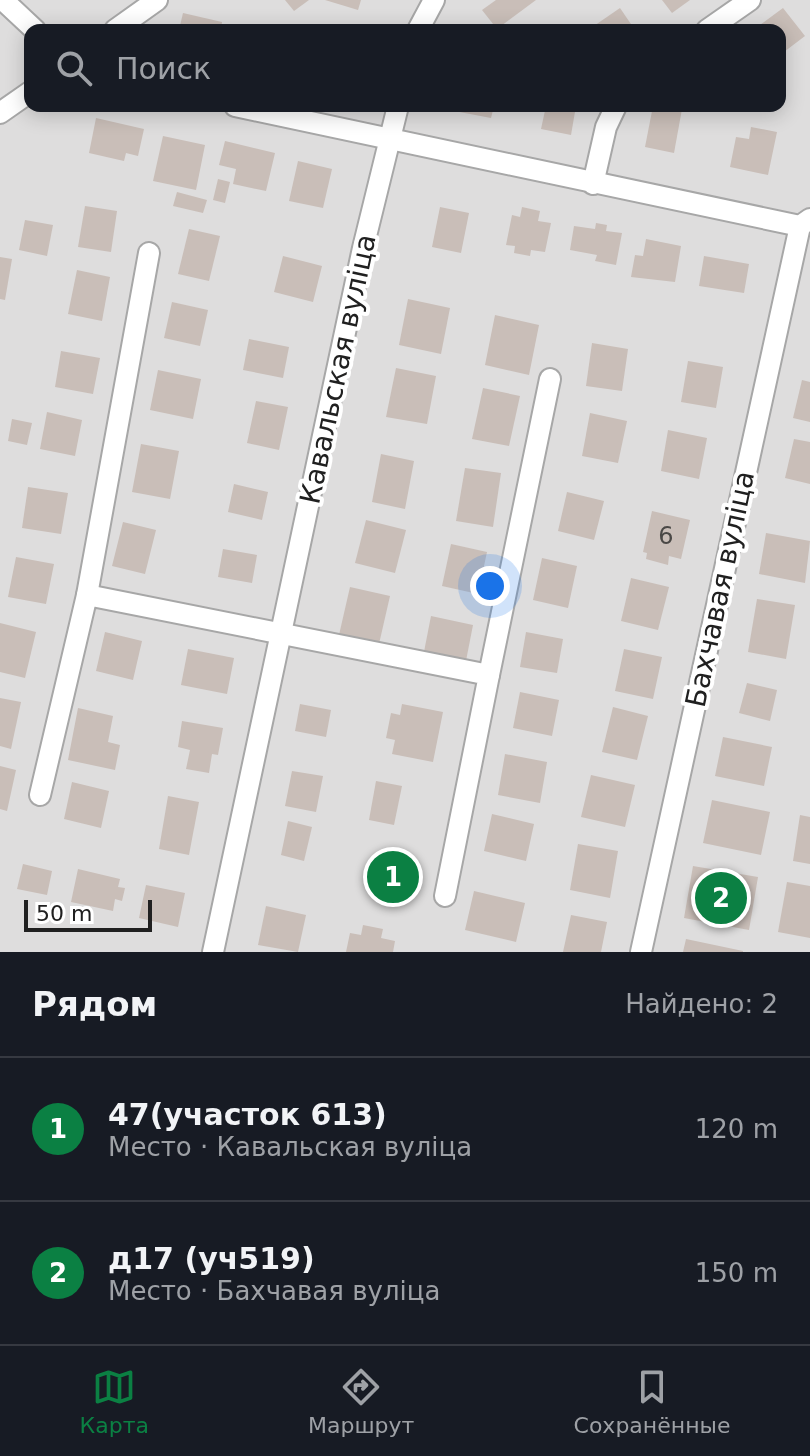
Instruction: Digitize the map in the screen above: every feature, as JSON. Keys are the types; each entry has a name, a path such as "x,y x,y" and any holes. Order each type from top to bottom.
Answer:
{"street":[{"path":"3,0 29,24"},
{"path":"123,24 157,0"},
{"path":"421,24 434,0"},
{"path":"716,24 750,0"},
{"path":"0,113 24,96"},
{"path":"263,112 593,184 805,222"},
{"name":"Кавальская вуліца","path":"213,952 396,112"},
{"path":"593,184 606,127 613,112"},
{"name":"Бахчавая вуліца","path":"641,952 805,222"},
{"path":"40,795 87,595 149,253"},
{"path":"445,896 550,379"},
{"path":"87,595 489,675"}],"shaded area":[{"path":"0,0 810,0 810,952 0,952"}],"building":[{"path":"285,0 309,0 294,11"},
{"path":"325,0 361,0 358,10"},
{"path":"496,0 536,0 504,24 493,24 482,10"},
{"path":"662,0 690,0 672,13"},
{"path":"620,8 631,24 597,24"},
{"path":"783,8 805,36 786,50 786,24 761,24"},
{"path":"183,13 222,22 222,24 180,24"},
{"path":"460,112 492,112 491,118"},
{"path":"545,112 575,112 571,135 541,129"},
{"path":"652,112 681,112 674,153 645,147"},
{"path":"96,118 144,129 138,156 126,153 124,161 89,153"},
{"path":"751,127 777,132 768,175 730,167 736,137 749,139"},
{"path":"163,136 205,145 196,190 153,181"},
{"path":"225,141 275,153 266,191 233,184 236,169 219,165"},
{"path":"298,161 332,169 323,208 289,201"},
{"path":"218,179 230,182 225,203 213,200"},
{"path":"177,192 207,200 203,213 173,206"},
{"path":"85,206 117,211 111,252 78,247"},
{"path":"440,207 469,213 461,253 432,247"},
{"path":"522,207 540,211 538,221 551,223 545,252 531,250 530,256 514,253 515,246 506,245 512,215 520,217"},
{"path":"25,220 53,225 47,256 19,250"},
{"path":"596,223 607,225 606,231 622,233 616,265 595,261 597,255 570,250 574,226 595,229"},
{"path":"189,229 220,236 209,281 178,274"},
{"path":"646,239 681,246 675,282 631,277 635,255 643,256"},
{"path":"283,256 322,266 313,302 274,292"},
{"path":"704,256 749,264 744,293 699,286"},
{"path":"0,257 12,259 5,300 0,299"},
{"path":"77,270 110,277 102,321 68,314"},
{"path":"408,299 450,308 441,354 399,345"},
{"path":"172,302 208,310 200,346 164,338"},
{"path":"495,315 539,325 529,375 485,365"},
{"path":"249,339 289,347 283,378 243,370"},
{"path":"592,343 628,349 622,391 586,386"},
{"path":"61,351 100,358 93,394 55,387"},
{"path":"688,361 723,367 716,408 681,402"},
{"path":"396,368 436,376 427,424 386,417"},
{"path":"158,370 201,379 193,419 150,410"},
{"path":"802,380 810,382 810,422 793,418"},
{"path":"483,388 520,396 509,446 472,439"},
{"path":"256,401 288,407 279,450 247,443"},
{"path":"47,412 82,420 75,456 40,449"},
{"path":"590,413 627,421 618,463 582,456"},
{"path":"12,419 32,423 27,445 8,441"},
{"path":"668,430 707,438 699,479 661,471"},
{"path":"794,439 810,442 810,484 785,478"},
{"path":"141,444 179,451 170,499 132,492"},
{"path":"381,454 414,461 405,509 372,502"},
{"path":"465,468 501,473 493,527 456,521"},
{"path":"234,484 268,492 262,520 228,512"},
{"path":"28,487 68,493 61,534 22,528"},
{"path":"567,492 604,501 594,540 558,531"},
{"path":"652,511 690,520 681,559 669,556 668,565 646,559 647,553 643,552"},
{"path":"366,520 406,530 395,573 355,563"},
{"path":"123,522 156,530 145,574 112,566"},
{"path":"766,533 810,541 805,583 759,574"},
{"path":"451,544 487,552 478,594 442,586"},
{"path":"223,549 257,555 252,583 218,577"},
{"path":"16,557 54,564 46,604 8,597"},
{"path":"542,558 577,566 568,608 533,600"},
{"path":"631,578 669,587 658,630 621,621"},
{"path":"350,587 390,596 379,644 339,635"},
{"path":"757,599 795,605 786,659 748,652"},
{"path":"431,616 473,625 464,671 422,662"},
{"path":"0,623 36,632 25,678 0,672"},
{"path":"105,632 142,641 133,680 96,671"},
{"path":"526,632 563,639 557,673 520,667"},
{"path":"188,649 234,658 227,694 181,685"},
{"path":"624,649 662,657 653,699 615,691"},
{"path":"747,683 777,690 770,721 739,713"},
{"path":"520,692 559,700 552,736 513,728"},
{"path":"0,698 21,702 11,749 0,746"},
{"path":"300,704 331,710 326,737 295,731"},
{"path":"402,704 443,712 433,762 392,754 395,740 386,738 391,713 400,715"},
{"path":"613,707 648,716 637,760 602,752"},
{"path":"78,708 113,716 108,742 120,745 115,770 68,760"},
{"path":"182,721 223,728 218,755 212,754 209,773 186,769 190,750 178,747"},
{"path":"723,737 772,747 764,786 715,776"},
{"path":"505,754 547,762 540,803 498,795"},
{"path":"0,766 16,770 7,811 0,809"},
{"path":"292,771 323,776 316,812 285,806"},
{"path":"591,775 635,785 625,827 581,817"},
{"path":"376,781 402,786 394,825 369,820"},
{"path":"72,782 109,791 101,828 64,819"},
{"path":"168,796 199,802 189,855 159,849"},
{"path":"712,800 770,812 761,855 703,843"},
{"path":"492,814 534,824 526,861 484,851"},
{"path":"800,815 810,817 810,864 793,861"},
{"path":"288,821 312,827 304,861 281,855"},
{"path":"578,844 618,851 610,898 570,890"},
{"path":"377,854 410,861 408,870 416,871 413,885 405,883 402,897 369,890"},
{"path":"23,864 52,871 47,895 17,889"},
{"path":"693,866 758,877 749,930 684,918"},
{"path":"78,869 120,879 118,887 125,888 122,901 115,899 113,911 71,902"},
{"path":"787,882 810,886 810,938 778,932"},
{"path":"146,885 185,893 178,927 139,918"},
{"path":"474,891 525,903 516,942 465,930"},
{"path":"266,906 306,915 298,952 258,945"},
{"path":"571,915 607,922 601,952 563,952"},
{"path":"363,925 383,929 381,938 395,941 393,952 346,952 350,933 361,935"},
{"path":"686,939 743,951 743,952 683,952"}],"place":[{"name":"47(участок 613)","path":"393,877"},
{"name":"д17 (уч519)","path":"721,898"}]}
